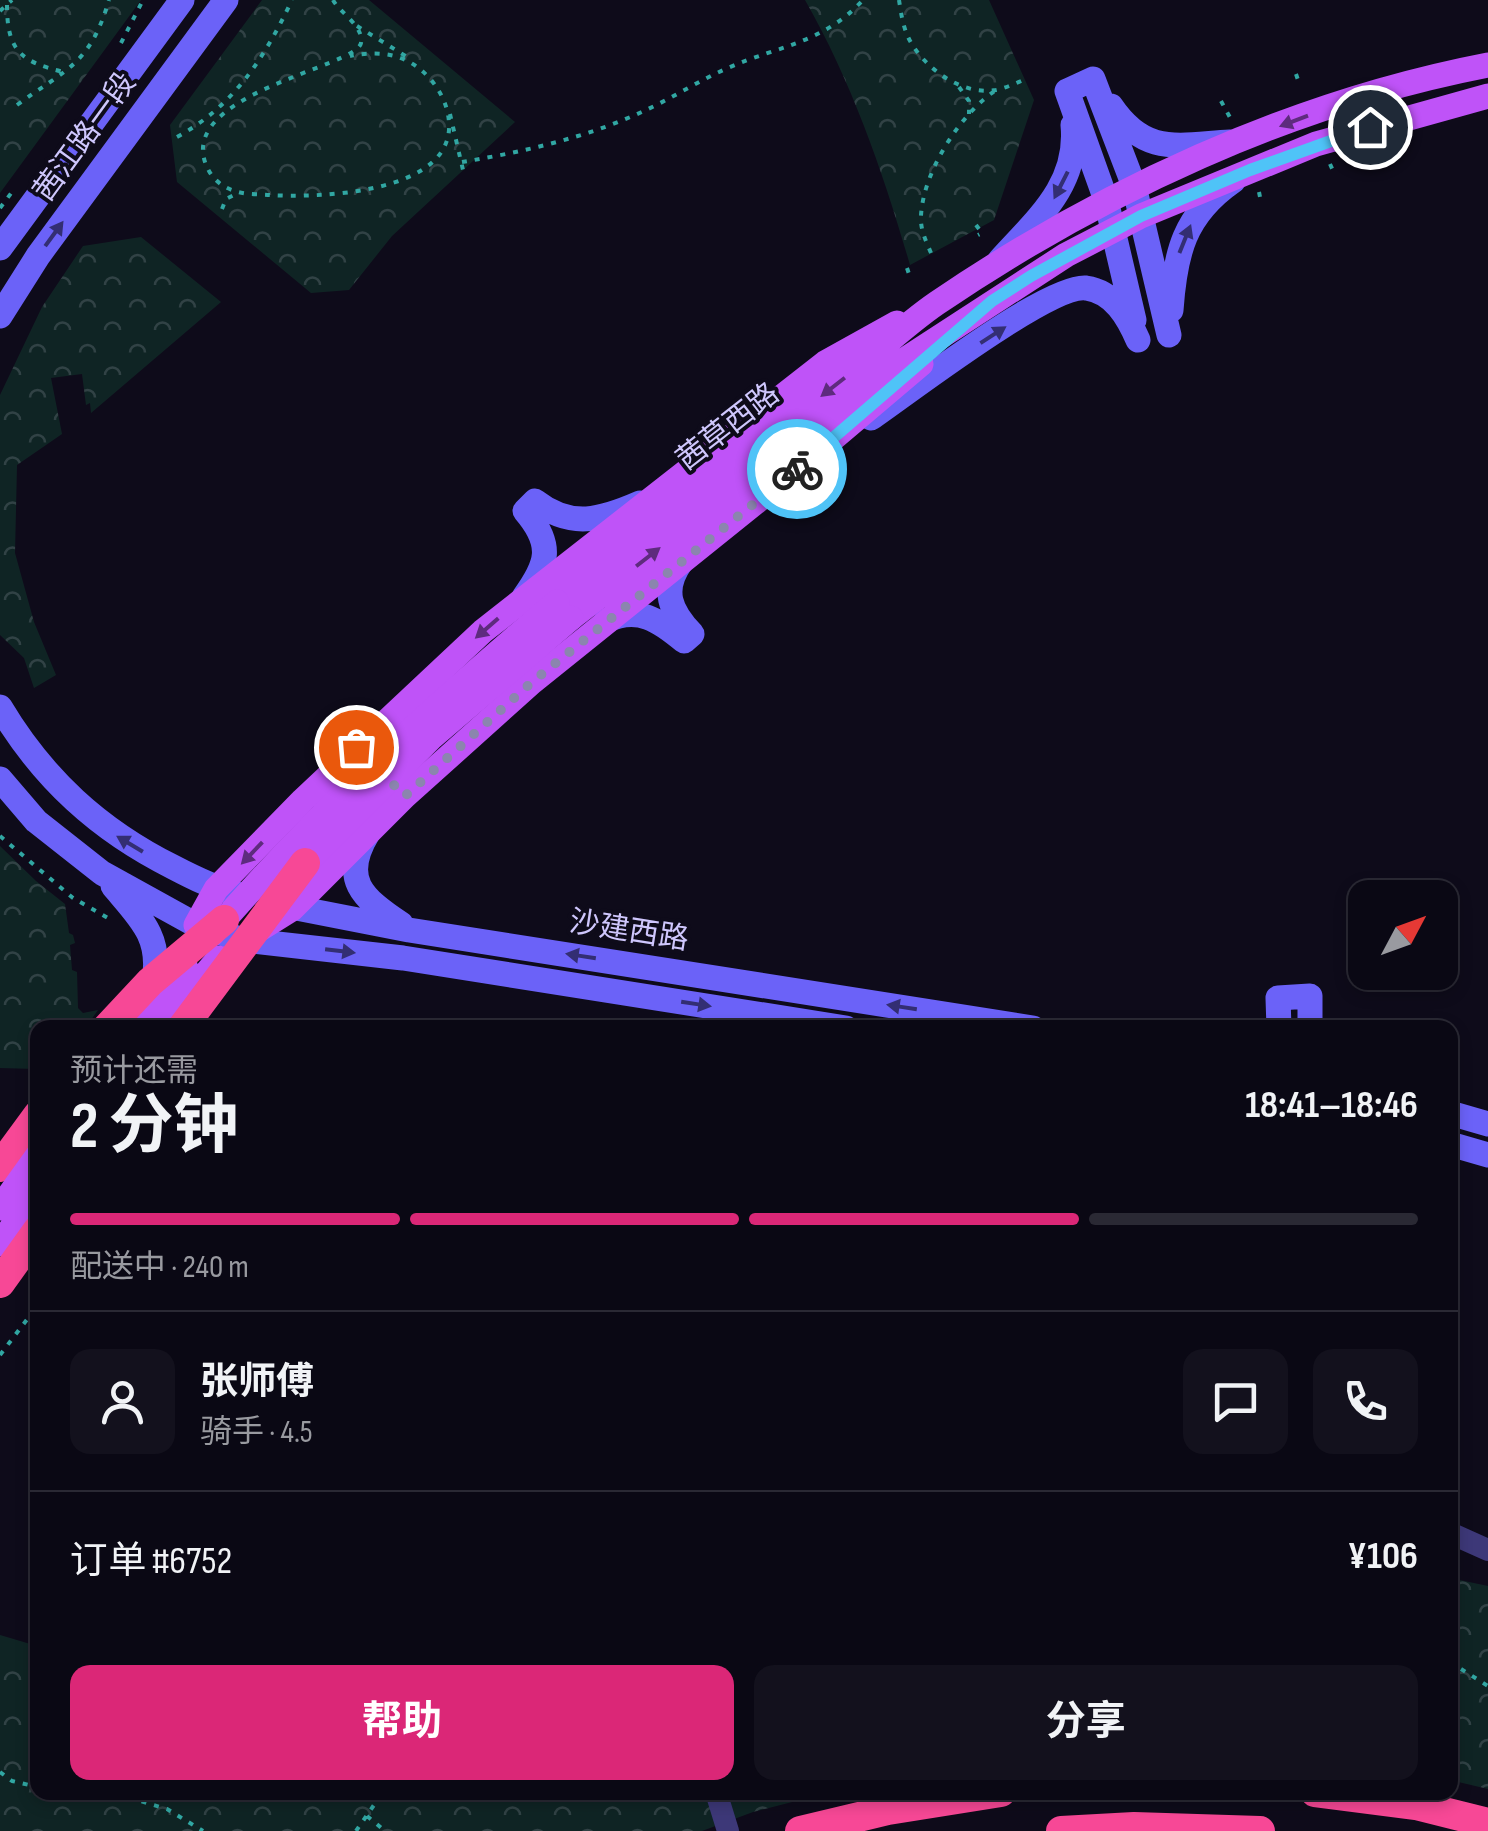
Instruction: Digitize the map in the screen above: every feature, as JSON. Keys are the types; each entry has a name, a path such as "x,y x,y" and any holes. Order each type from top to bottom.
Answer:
{"highway":[{"path":"184,1017 306,863"},
{"path":"114,1020 150,982 221,928"},
{"path":"0,1167 30,1126"},
{"path":"0,1284 30,1219"},
{"path":"1458,1799 1488,1804"},
{"path":"800,1831 950,1800"},
{"path":"1380,1800 1416,1804 1488,1823"},
{"path":"1061,1831 1134,1827 1260,1831"}],"main road":[{"name":"茜江路一段","path":"0,248 182,0"},
{"name":"茜江路一段","path":"0,316 38,256 226,0"},
{"name":"茜草西路","path":"167,1020 306,863 564,610 933,306 1134,186 1362,98 1488,65"},
{"path":"1093,79 1124,125 1151,142 1176,146 1240,142"},
{"path":"1066,91 1093,79"},
{"path":"1093,79 1134,186 1168,335"},
{"path":"1066,91 1106,200 1138,340"},
{"path":"993,268 1047,209 1067,176 1074,148 1066,91"},
{"name":"茜草西路","path":"140,1020 221,928 417,723 889,370 992,301 1141,216 1259,179 1370,127 1488,96"},
{"path":"1168,335 1176,263 1188,228 1215,194 1259,179"},
{"path":"798,469 969,350 1060,294 1088,288 1103,294 1128,318 1138,340"},
{"path":"123,1020 154,981 221,928 292,908 405,796 517,695 798,469 992,301"},
{"path":"216,889 356,747 524,597 825,363 865,338 933,306"},
{"path":"1138,340 1168,335"},
{"path":"524,597 538,578 545,556 540,531 525,512 535,501 558,516 584,521 597,520 646,501"},
{"path":"606,621 616,616 646,615 684,641 692,634 675,614 668,592 681,562"},
{"path":"0,707 39,764 64,793 98,822 124,842 216,889"},
{"path":"356,747 405,796"},
{"path":"0,779 36,821 102,874 150,933 158,960 154,981"},
{"path":"369,831 354,862 358,886 373,904 409,930"},
{"path":"102,874 221,928"},
{"path":"154,981 184,1017 221,928 216,889"},
{"name":"沙建西路","path":"216,889 409,930 981,1020"},
{"name":"沙建西路","path":"221,928 798,1020"},
{"path":"1279,1020 1278,998 1310,996 1310,1020"},
{"path":"1458,1115 1488,1124"},
{"path":"0,1176 30,1138"},
{"path":"1458,1147 1488,1156"},
{"path":"0,1208 30,1166"},
{"path":"0,1244 30,1213"}],"street":[{"path":"749,1012 762,1020"},
{"path":"0,1184 30,1205"},
{"path":"1458,1537 1488,1550"},
{"path":"718,1800 728,1831"}],"path":[{"path":"0,11 12,0"},
{"path":"17,105 66,72 95,36 108,0"},
{"path":"117,50 143,0"},
{"path":"177,137 207,118 243,84 272,42 292,0"},
{"path":"332,0 360,34 360,45 350,56"},
{"path":"462,162 524,151 643,112 732,66 810,40 829,30 863,0"},
{"path":"898,0 903,24 919,54 966,94 970,107 934,166 924,195 920,219 931,253"},
{"path":"7,5 7,25 18,53 40,66 66,72"},
{"path":"353,23 398,49 422,70 444,100 455,128 463,170"},
{"path":"241,193 219,182 206,162 205,141 215,123 254,95 314,66 350,56 384,52 398,55 422,70"},
{"path":"1296,74 1299,83"},
{"path":"952,81 996,90 1026,79"},
{"path":"960,127 996,90"},
{"path":"222,210 230,196 241,193 325,195 407,178 424,170 444,147 450,127 444,100"},
{"path":"1221,101 1227,109"},
{"path":"1330,164 1335,175"},
{"path":"0,208 23,177"},
{"path":"1259,179 1261,202"},
{"path":"976,225 982,233 978,236"},
{"path":"907,268 910,278 913,276"},
{"path":"0,836 73,898 126,929"},
{"path":"0,1355 30,1316"},
{"path":"1458,1667 1488,1686"},
{"path":"0,1772 12,1781 30,1785"},
{"path":"139,1800 167,1809 202,1831"},
{"path":"356,1831 378,1800"},
{"path":"367,1816 385,1831"}],"green space":[{"path":"0,0 141,0 0,193"},
{"path":"262,0 369,0 515,122 392,236 349,290 311,293 177,182 170,125"},
{"path":"805,0 989,0 1034,100 994,220 910,265 865,130 838,63"},
{"path":"141,237 221,302 91,413 90,403 86,405 82,374 51,378 62,434 17,465 15,553 34,622 56,675 34,688 24,658 0,635 0,395 42,307 83,246"},
{"path":"0,846 65,904 69,933 75,943 70,945 72,970 77,972 78,1008 83,1013 98,1010 91,1020 30,1020 30,1069 0,1068"},
{"path":"1458,1580 1488,1586 1488,1789 1458,1782"},
{"path":"0,1635 30,1644 30,1800 800,1800 702,1831 0,1831"}],"way so far":[{"path":"356,747 405,796 532,682 797,469"}],"route":[{"path":"797,469 992,301 1066,255 1141,216 1250,170 1370,127"}]}
